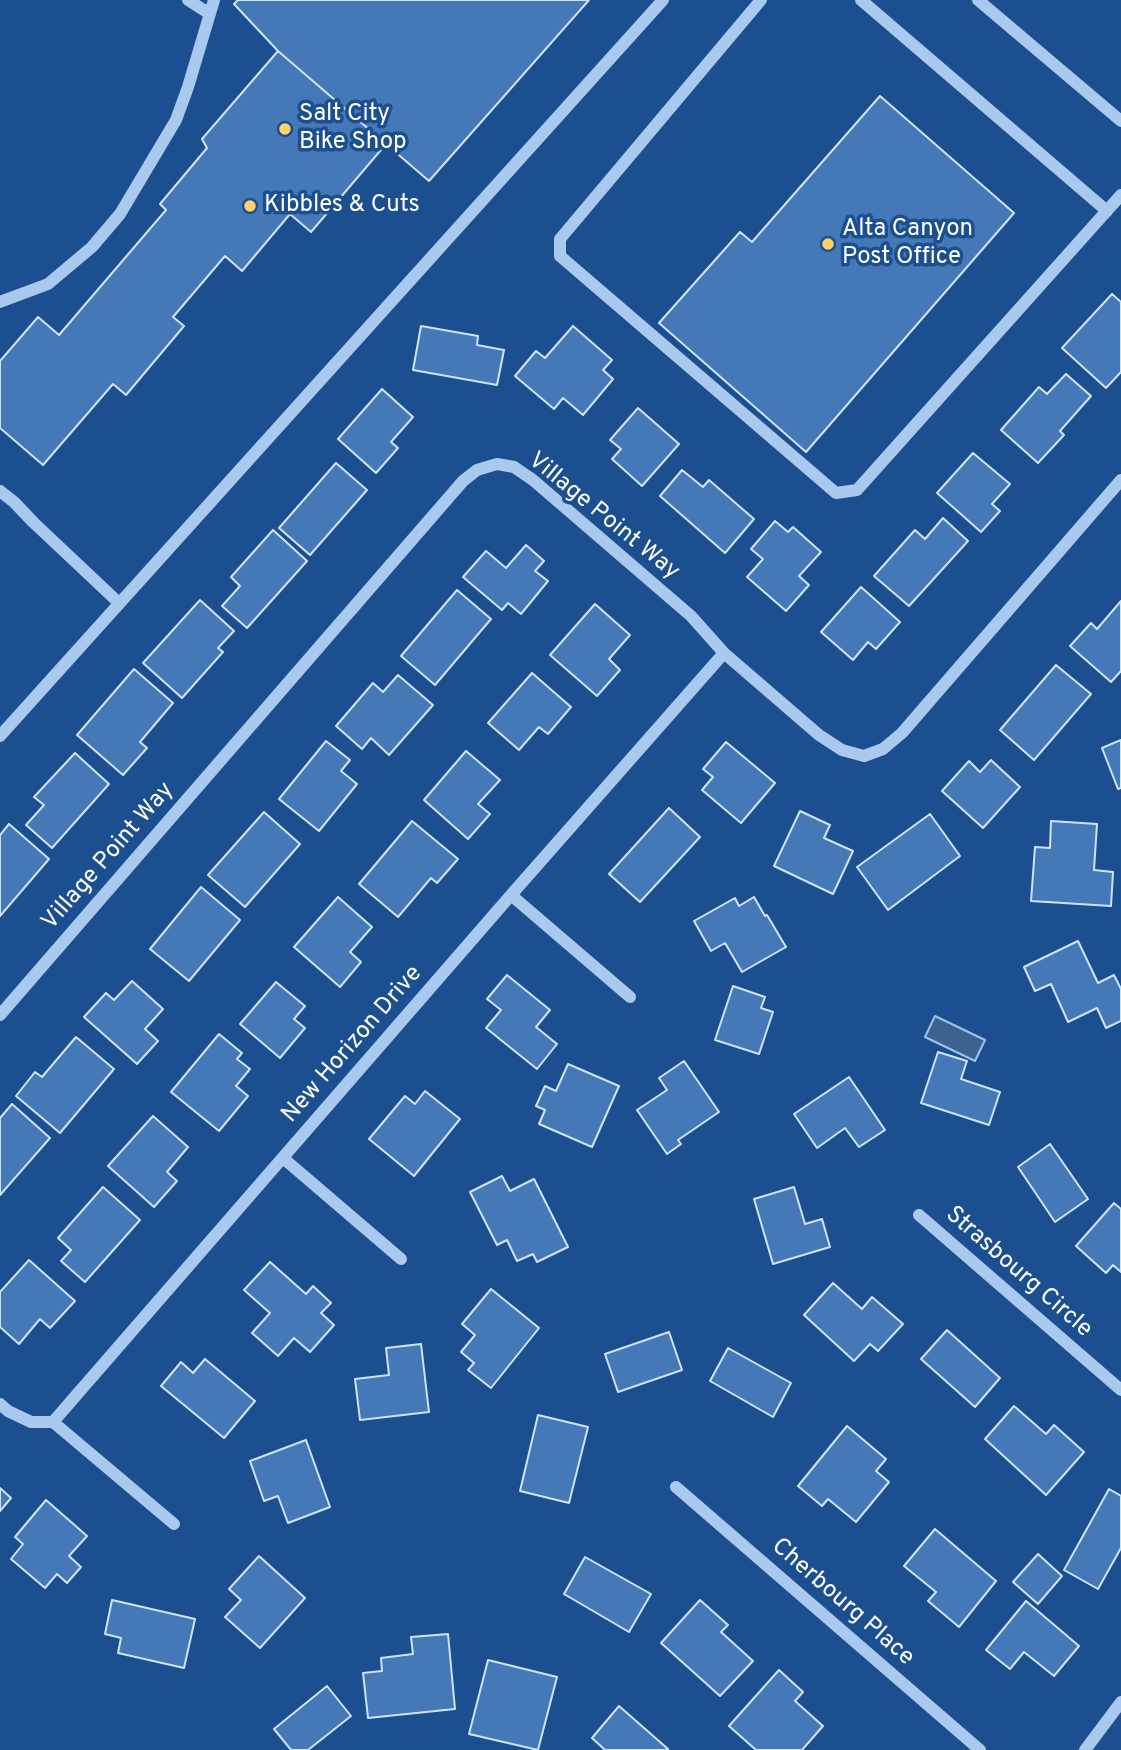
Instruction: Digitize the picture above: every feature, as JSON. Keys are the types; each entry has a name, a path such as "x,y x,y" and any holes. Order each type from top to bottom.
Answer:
{"street":[{"path":"188,0 210,14"},
{"path":"0,302 48,284 92,247 120,214 176,120 214,0"},
{"path":"1,732 663,0"},
{"path":"761,0 560,239 561,256 836,493 857,490 1121,195"},
{"path":"861,0 1107,211"},
{"path":"978,0 1121,121"},
{"name":"Village Point Way","path":"0,1015 463,481 477,470 497,464 514,467 533,480 691,616 724,653 819,735 842,750 864,756 883,749 902,733 1121,480"},
{"path":"0,491 15,502 119,603"},
{"name":"New Horizon Drive","path":"53,1422 724,653"},
{"path":"511,895 630,997"},
{"path":"283,1158 401,1259"},
{"name":"Strasbourg Circle","path":"919,1215 1121,1390"},
{"path":"0,1404 31,1422 53,1422 174,1524"},
{"name":"Cherbourg Place","path":"676,1487 980,1750"},
{"path":"1085,1750 1121,1702"}],"water":[{"path":"935,1016 985,1040 975,1061 925,1037"}],"building":[{"path":"238,0 589,0 429,181 278,51 234,4"},
{"path":"278,51 386,144 311,232 290,214 242,271 225,256 173,317 184,326 126,395 113,384 43,465 0,428 0,361 38,317 59,335 166,210 160,204 207,148 202,139"},
{"path":"880,96 1014,213 806,452 659,323 740,232 752,242"},
{"path":"1112,294 1121,302 1121,372 1106,388 1062,348"},
{"path":"421,326 478,336 477,345 504,350 497,385 413,370"},
{"path":"573,326 612,360 603,370 613,379 583,415 563,398 554,409 515,376 536,351 545,358"},
{"path":"1066,374 1091,396 1060,431 1064,435 1038,463 1001,430 1039,387 1047,394"},
{"path":"382,389 413,417 391,442 398,448 376,473 338,439"},
{"path":"638,408 679,444 642,486 612,459 621,449 610,440"},
{"path":"973,453 1010,484 992,504 1000,511 981,532 937,493"},
{"path":"336,463 367,490 310,555 279,528"},
{"path":"682,470 703,487 709,480 754,519 725,553 660,496"},
{"path":"943,518 968,541 909,606 874,576 915,530 925,539"},
{"path":"775,521 788,532 793,527 821,552 799,576 809,585 786,611 747,577 763,559 751,549"},
{"path":"273,530 307,561 247,628 222,606 240,586 231,577"},
{"path":"526,545 544,561 535,571 548,581 521,614 508,603 502,610 463,577 486,551 506,568"},
{"path":"861,587 900,622 876,649 868,642 853,660 821,632"},
{"path":"457,590 491,619 435,685 401,656"},
{"path":"200,600 234,631 218,648 223,652 182,698 143,663"},
{"path":"1121,601 1121,671 1111,682 1070,646 1091,623 1097,629"},
{"path":"595,604 630,635 609,659 620,670 597,696 550,655"},
{"path":"1056,665 1091,694 1034,760 1000,730"},
{"path":"134,669 173,703 140,742 147,748 123,775 77,735"},
{"path":"532,673 571,707 548,734 539,727 519,750 488,723"},
{"path":"398,675 433,705 389,755 371,738 362,749 336,726 373,683 383,692"},
{"path":"1121,740 1121,788 1118,789 1102,748"},
{"path":"326,741 350,760 341,771 357,784 319,831 279,799"},
{"path":"726,742 775,783 741,823 702,790 713,777 703,769"},
{"path":"466,751 500,780 478,804 490,814 468,839 424,800"},
{"path":"75,753 109,784 52,848 26,825 44,805 34,797"},
{"path":"991,760 1020,787 983,828 942,791 969,761 980,772"},
{"path":"669,808 700,837 640,902 609,874"},
{"path":"800,811 830,825 824,838 853,851 833,894 774,866"},
{"path":"264,812 300,844 245,907 208,875"},
{"path":"930,814 960,856 888,910 857,867"},
{"path":"412,821 458,859 437,883 431,878 398,917 359,884"},
{"path":"1051,821 1097,824 1094,870 1113,872 1111,906 1031,901 1035,847 1050,848"},
{"path":"9,824 49,859 0,916 0,835"},
{"path":"201,887 240,920 189,981 150,949"},
{"path":"338,897 372,927 350,952 361,962 340,987 294,947"},
{"path":"754,897 786,947 742,972 725,943 711,951 694,921 735,898 739,906"},
{"path":"1078,941 1098,983 1114,975 1121,989 1121,1021 1106,1028 1097,1008 1068,1022 1051,984 1035,991 1024,967"},
{"path":"507,975 550,1010 536,1027 557,1044 537,1069 486,1028 501,1010 487,999"},
{"path":"132,981 163,1009 145,1029 158,1041 137,1064 84,1017 106,993 114,1000"},
{"path":"276,982 305,1006 294,1019 305,1028 280,1058 240,1024"},
{"path":"733,986 765,997 761,1008 773,1012 759,1054 715,1040"},
{"path":"219,1034 242,1053 237,1059 250,1069 236,1086 248,1096 219,1131 171,1092"},
{"path":"76,1037 114,1069 60,1133 16,1096 35,1072 42,1077"},
{"path":"938,1052 967,1061 961,1079 1000,1092 989,1125 921,1103"},
{"path":"684,1061 719,1112 678,1140 681,1144 667,1154 637,1110 667,1090 659,1078"},
{"path":"568,1064 619,1086 592,1147 539,1124 545,1110 536,1106 545,1086 556,1091"},
{"path":"849,1077 885,1130 859,1147 845,1128 817,1148 794,1114"},
{"path":"425,1091 460,1119 414,1176 369,1139 405,1096 415,1104"},
{"path":"12,1104 50,1138 0,1195 0,1118"},
{"path":"153,1116 188,1147 167,1172 177,1181 154,1207 108,1166"},
{"path":"1050,1144 1088,1199 1055,1222 1018,1167"},
{"path":"502,1176 510,1191 534,1179 568,1247 537,1262 533,1254 517,1261 507,1240 497,1245 470,1192"},
{"path":"103,1187 140,1220 85,1282 61,1261 71,1250 58,1238"},
{"path":"794,1187 805,1224 822,1219 830,1247 773,1264 754,1199"},
{"path":"1114,1203 1121,1209 1121,1272 1113,1265 1106,1273 1076,1246"},
{"path":"29,1260 75,1301 50,1328 40,1319 19,1344 0,1327 0,1292"},
{"path":"270,1262 306,1294 313,1286 331,1303 321,1313 334,1325 310,1352 294,1338 278,1356 252,1333 270,1313 244,1290"},
{"path":"833,1283 862,1309 872,1297 903,1324 878,1351 870,1344 854,1361 804,1315"},
{"path":"491,1289 539,1328 491,1388 468,1370 474,1363 461,1352 475,1335 462,1324"},
{"path":"947,1330 1000,1378 975,1407 921,1359"},
{"path":"669,1332 682,1370 618,1392 605,1354"},
{"path":"421,1344 429,1412 360,1420 355,1379 389,1375 386,1348"},
{"path":"728,1348 791,1383 773,1417 710,1381"},
{"path":"205,1359 255,1401 224,1438 161,1386 181,1362 193,1373"},
{"path":"1014,1406 1046,1434 1054,1425 1084,1452 1046,1495 985,1439"},
{"path":"538,1415 588,1427 569,1503 520,1491"},
{"path":"847,1426 886,1459 876,1471 889,1482 856,1522 828,1499 822,1506 798,1486"},
{"path":"306,1440 330,1507 288,1523 278,1496 264,1501 250,1461"},
{"path":"0,1488 11,1498 0,1511"},
{"path":"1109,1489 1121,1496 1121,1548 1098,1589 1064,1570"},
{"path":"46,1500 87,1536 69,1556 81,1567 67,1583 57,1574 45,1588 11,1559 23,1544 15,1537"},
{"path":"935,1529 996,1581 959,1627 928,1601 936,1592 904,1566"},
{"path":"1038,1554 1062,1576 1038,1604 1013,1582"},
{"path":"259,1556 305,1598 260,1648 225,1617 241,1600 229,1589"},
{"path":"585,1557 651,1594 629,1632 564,1594"},
{"path":"112,1600 195,1619 184,1668 118,1653 121,1638 105,1634"},
{"path":"700,1600 728,1625 721,1632 753,1661 720,1696 661,1643"},
{"path":"1026,1601 1079,1646 1054,1676 1024,1652 1010,1669 986,1650"},
{"path":"448,1634 455,1709 368,1718 363,1673 382,1671 381,1658 413,1654 411,1637"},
{"path":"488,1660 557,1677 538,1750 469,1734"},
{"path":"779,1670 803,1692 795,1701 823,1726 802,1750 756,1750 729,1726"},
{"path":"327,1686 351,1716 308,1750 291,1750 274,1729"},
{"path":"619,1706 668,1750 605,1750 592,1738"}],"place":[{"name":"Salt City Bike Shop","path":"285,129"},
{"name":"Kibbles & Cuts","path":"250,206"},
{"name":"Alta Canyon Post Office","path":"828,244"}]}
